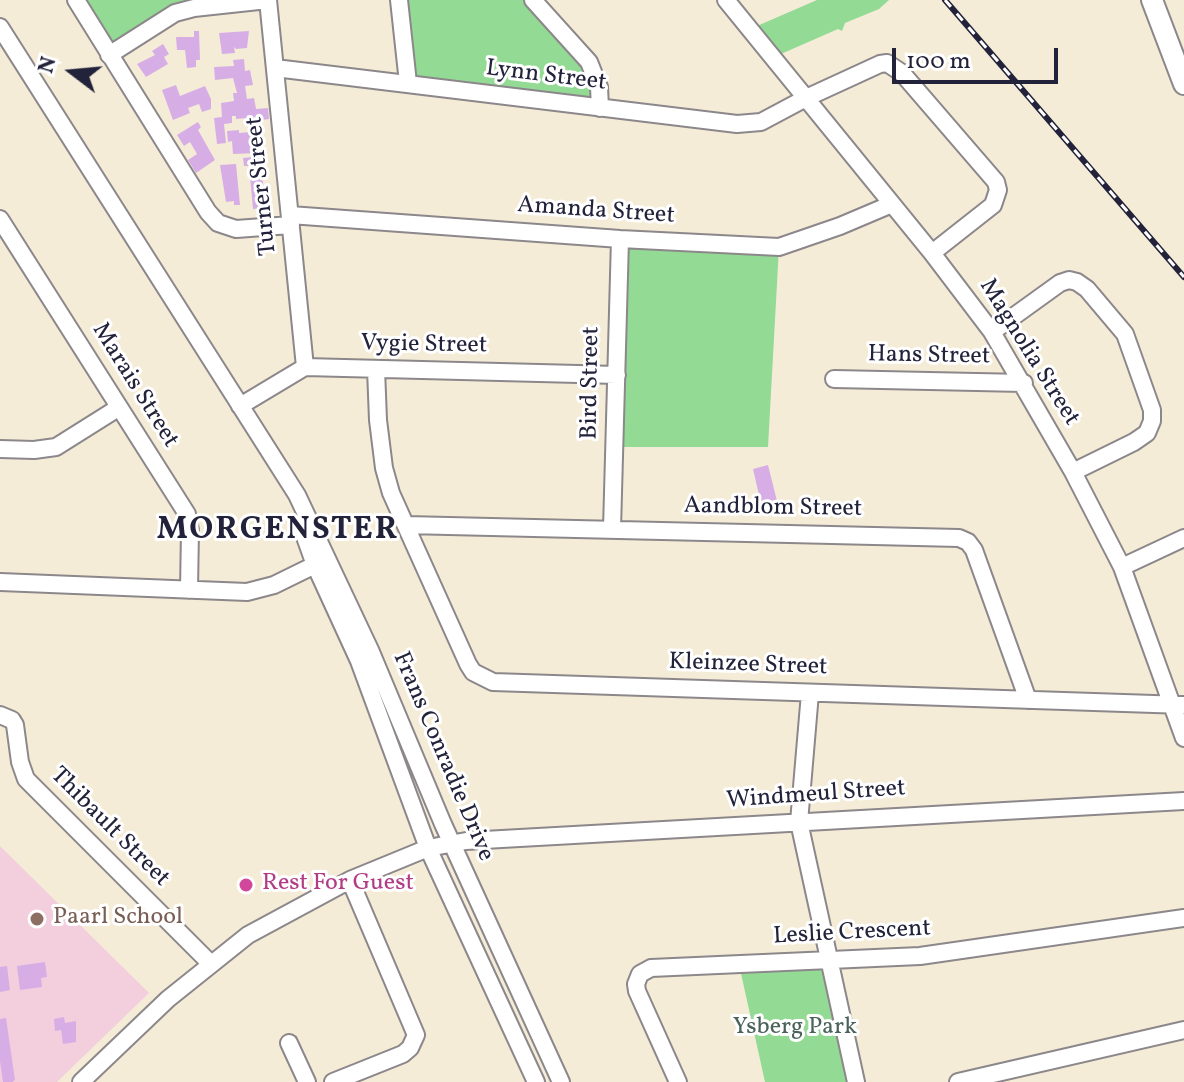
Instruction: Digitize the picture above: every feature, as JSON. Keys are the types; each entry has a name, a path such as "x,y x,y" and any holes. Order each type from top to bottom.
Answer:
{"main road":[{"path":"1152,0 1184,84"}],"street":[{"name":"Amanda Street","path":"76,0 208,212 218,223 236,229 290,220 779,247 892,204"},
{"path":"109,55 194,4 268,0"},
{"name":"Turner Street","path":"268,0 305,367"},
{"path":"399,0 408,83"},
{"path":"533,0 589,62 599,87 600,108"},
{"name":"Magnolia Street","path":"726,0 932,253 992,332 1024,383 1122,567 1177,705 1184,738"},
{"name":"Frans Conradie Drive","path":"0,27 297,495 428,848 536,1082"},
{"name":"Lynn Street","path":"275,68 750,124 761,122 880,64 894,66 996,182 998,190 993,205 932,253"},
{"name":"Marais Street","path":"0,219 187,514 190,530 189,590"},
{"name":"Bird Street","path":"612,529 620,239"},
{"path":"992,332 1060,283 1069,280 1087,289 1125,334 1152,410 1152,421 1147,433 1134,442 1073,472"},
{"path":"240,406 305,367"},
{"name":"Vygie Street","path":"305,367 617,375"},
{"name":"Kleinzee Street","path":"376,369 378,420 387,481 468,664 473,672 493,682 1177,705"},
{"name":"Hans Street","path":"834,379 1024,383"},
{"path":"0,449 56,447 118,408"},
{"name":"Aandblom Street","path":"406,525 959,538 968,542 974,550 1028,700"},
{"path":"1122,567 1184,538"},
{"path":"0,582 259,590 321,562"},
{"name":"Frans Conradie Drive","path":"321,562 371,652 452,842 561,1082"},
{"path":"810,693 799,822 856,1082"},
{"name":"Thibault Street","path":"0,715 12,720 15,725 20,762 26,779 210,963"},
{"path":"1182,801 1184,819"},
{"name":"Windmeul Street","path":"81,1082 168,999 248,935 350,880 428,848 452,842 1182,801"},
{"path":"333,1082 403,1054 416,1035 350,880"},
{"name":"Leslie Crescent","path":"678,1082 637,991 640,974 651,968 920,956 1184,918"},
{"path":"958,1082 1184,1030"},
{"path":"289,1043 307,1082"}],"shaded area":[{"name":"Paarl School","path":"0,846 149,993 57,1082 0,1082"}],"green space":[{"path":"76,0 193,0 194,8 109,55"},
{"path":"399,0 531,0 589,65 597,108 408,83"},
{"path":"817,0 889,0 879,9 845,23 842,31 838,29 781,54 757,26"},
{"path":"620,239 779,247 768,447 615,447"},
{"name":"Ysberg Park","path":"818,967 825,975 848,1082 765,1082 740,969"}],"building":[{"path":"194,31 199,31 200,60 196,60 196,67 187,68 185,50 177,50 176,37 194,37"},
{"path":"249,31 247,48 234,47 235,53 222,54 219,33"},
{"path":"163,44 169,54 164,57 168,64 146,77 137,64 155,55 152,51"},
{"path":"244,59 245,71 250,70 253,85 245,86 247,99 254,98 256,109 268,108 269,119 248,122 247,118 236,119 232,116 232,123 224,124 226,143 217,144 214,118 222,117 221,103 234,101 233,93 237,93 233,78 215,80 214,67 234,66 233,60"},
{"path":"176,85 180,96 205,86 211,99 211,109 202,112 199,104 188,108 190,113 173,120 162,90"},
{"path":"198,122 201,127 198,130 215,160 196,173 188,160 197,154 190,142 184,146 177,135"},
{"path":"239,130 239,133 251,132 258,153 233,154 227,131"},
{"path":"260,156 265,201 270,202 266,208 253,209 249,166 244,166 243,158"},
{"path":"236,164 240,205 234,205 234,201 226,202 220,165"},
{"path":"768,465 779,509 770,511 769,506 762,508 753,469"},
{"path":"45,962 47,977 41,978 42,987 20,990 17,966"},
{"path":"7,966 10,990 0,992 0,967"},
{"path":"64,1017 65,1023 76,1021 76,1042 63,1044 61,1030 55,1031 54,1019"},
{"path":"6,1018 15,1080 12,1082 3,1082 0,1061 0,1019"}],"railway":[{"path":"945,0 1184,277"}],"place":[{"name":"Rest For Guest","path":"246,885"},
{"name":"Paarl School","path":"37,919"}],"district":[{"name":"MORGENSTER","path":"278,532"}]}
